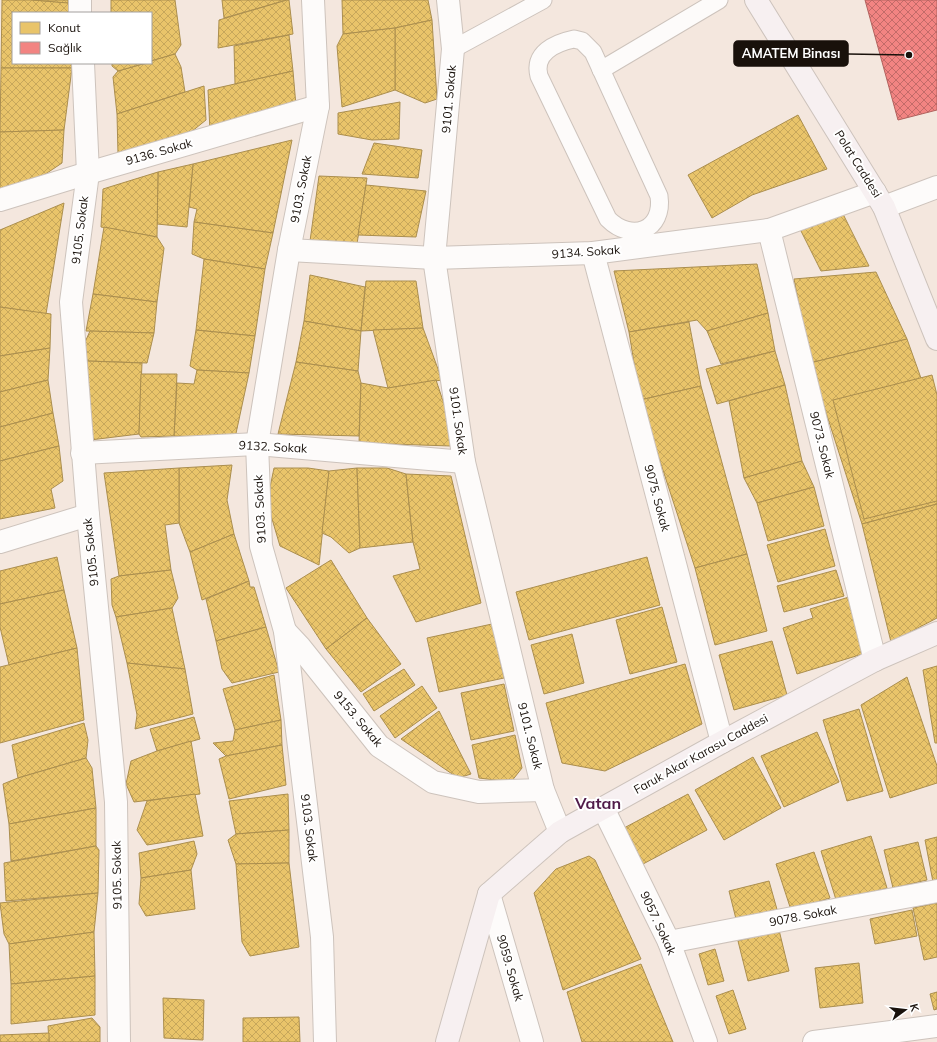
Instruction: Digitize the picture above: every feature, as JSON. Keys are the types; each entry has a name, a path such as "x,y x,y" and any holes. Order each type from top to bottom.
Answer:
{"main road":[{"name":"Polat Caddesi","path":"756,0 880,200 937,339"},
{"name":"Faruk Akar Karasu Caddesi","path":"489,894 560,832 722,742 876,660 937,633"},
{"path":"447,1042 489,894"}],"street":[{"path":"80,0 80,12"},
{"name":"9103. Sokak","path":"313,0 318,106 289,250 257,444 261,546 285,632 322,937 325,1042"},
{"name":"9101. Sokak","path":"448,0 453,49 434,258 464,462 544,790 560,832"},
{"name":"9105. Sokak","path":"83,64 88,173 71,302 82,453 116,802 119,1042"},
{"name":"9136. Sokak","path":"0,200 318,106"},
{"name":"9134. Sokak","path":"289,250 434,258 593,253 768,230 880,200 937,187"},
{"name":"9073. Sokak","path":"768,230 876,660"},
{"name":"9075. Sokak","path":"593,253 722,742"},
{"name":"9132. Sokak","path":"82,453 257,444 464,462"},
{"path":"0,542 88,515"},
{"name":"9153. Sokak","path":"285,632 300,647 379,746 434,782 479,792 544,790"},
{"name":"9057. Sokak","path":"603,808 669,942 706,1042"},
{"name":"9078. Sokak","path":"669,942 937,891"},
{"name":"9059. Sokak","path":"489,894 532,1042"},
{"path":"814,1042 937,1026"}],"lane":[{"path":"453,49 543,0"},
{"path":"601,70 719,0"},
{"path":"574,39 582,41 587,45 593,52 601,70 659,196 660,205 658,214 653,222 646,228 637,232 626,231 616,227 608,219 539,76 537,68 541,56 551,47 574,39"}],"building: Konut":[{"path":"2,0 33,0 73,3 73,12 12,12 12,64 72,64 72,68 1,68"},
{"path":"33,0 68,0 68,3"},
{"path":"111,0 175,0 181,45 175,54 152,61 152,12 111,12"},
{"path":"222,0 287,0 224,18"},
{"path":"289,0 293,34 218,48 219,20"},
{"path":"342,0 428,0 432,20 395,28 343,34"},
{"path":"432,20 437,99 425,103 395,90 395,28"},
{"path":"395,28 395,90 342,107 337,46 343,34"},
{"path":"289,35 293,71 235,84 234,46"},
{"path":"175,54 181,67 185,92 117,114 113,77 118,71 142,64 152,64 152,61"},
{"path":"112,64 142,64 118,71 112,66"},
{"path":"1,68 72,68 64,130 0,132"},
{"path":"293,71 296,106 210,131 208,90"},
{"path":"204,86 206,120 191,132 118,154 117,114"},
{"path":"400,102 399,139 372,140 338,134 338,113"},
{"path":"798,115 827,169 752,195 712,218 688,175"},
{"path":"64,130 62,163 35,181 0,196 0,132"},
{"path":"292,140 273,233 194,222 197,209 189,207 193,164"},
{"path":"374,143 422,150 418,178 362,174"},
{"path":"193,164 187,227 157,224 158,172"},
{"path":"158,172 157,237 101,227 103,189"},
{"path":"319,176 367,178 357,244 310,241"},
{"path":"366,185 426,191 416,237 358,235"},
{"path":"64,203 46,314 0,307 0,230"},
{"path":"843,214 869,266 821,271 799,227"},
{"path":"194,222 273,233 265,269 204,259 192,254"},
{"path":"104,227 157,237 164,248 157,302 93,294"},
{"path":"204,259 265,269 255,336 196,330"},
{"path":"757,264 768,313 707,331 697,320 629,332 614,271"},
{"path":"876,272 907,339 810,363 794,279"},
{"path":"310,275 365,287 361,331 304,321"},
{"path":"366,281 416,281 423,328 361,331"},
{"path":"93,294 157,302 154,333 86,331"},
{"path":"0,307 51,314 50,348 0,356"},
{"path":"768,313 775,351 721,364 707,331"},
{"path":"304,321 361,331 358,371 296,362"},
{"path":"689,322 701,386 640,400 629,332"},
{"path":"423,328 442,380 388,388 373,330"},
{"path":"196,330 255,336 249,373 197,370 190,366"},
{"path":"90,331 154,333 147,363 87,361 82,349"},
{"path":"907,339 937,423 937,504 862,524 810,363"},
{"path":"50,348 48,380 0,392 0,356"},
{"path":"775,351 785,385 717,404 706,369"},
{"path":"87,361 142,363 139,434 90,440"},
{"path":"296,362 358,371 361,383 359,436 278,434"},
{"path":"197,370 249,373 235,438 174,436 177,383 194,384"},
{"path":"141,374 177,374 174,436 141,437 139,434"},
{"path":"932,375 937,395 937,501 864,519 833,400"},
{"path":"48,380 53,413 0,427 0,392"},
{"path":"436,380 449,419 451,446 359,443 361,383 388,388"},
{"path":"785,385 802,461 744,478 729,401"},
{"path":"701,386 747,554 695,568 640,400"},
{"path":"53,413 59,446 0,461 0,427"},
{"path":"59,446 63,481 51,489 55,508 0,519 0,461"},
{"path":"802,461 814,487 757,503 744,478"},
{"path":"232,465 227,500 234,534 190,552 179,523 179,468"},
{"path":"179,468 179,523 165,525 171,570 119,576 104,473"},
{"path":"274,468 308,468 329,471 319,565 280,546 267,502"},
{"path":"357,468 360,548 349,553 331,537 322,533 329,471"},
{"path":"357,468 387,468 406,474 413,542 360,548"},
{"path":"406,474 451,476 481,603 416,622 393,576 420,569 413,542"},
{"path":"814,487 824,526 768,541 757,503"},
{"path":"937,504 937,618 891,642 862,524"},
{"path":"825,529 835,566 778,582 767,545"},
{"path":"234,534 249,581 202,600 190,552"},
{"path":"747,554 767,631 715,645 695,568"},
{"path":"57,557 64,590 0,604 0,571"},
{"path":"647,557 660,605 529,640 516,592"},
{"path":"331,560 367,618 326,649 286,588"},
{"path":"171,570 178,598 172,608 116,617 112,605 111,579 119,576"},
{"path":"836,570 844,596 784,612 777,586"},
{"path":"249,581 250,587 254,587 266,627 216,641 206,599"},
{"path":"64,590 77,648 9,665 0,627 0,604"},
{"path":"849,597 866,653 797,674 783,628 813,618 810,609"},
{"path":"662,607 677,662 630,674 616,620"},
{"path":"172,608 185,669 127,663 116,617"},
{"path":"367,618 401,664 361,692 326,649"},
{"path":"492,624 504,678 439,692 427,638"},
{"path":"266,627 279,672 232,683 222,669 216,641"},
{"path":"572,634 584,683 544,694 531,645"},
{"path":"772,641 787,695 734,710 719,655"},
{"path":"77,648 84,720 0,743 0,667"},
{"path":"127,663 185,669 193,714 135,729 137,715"},
{"path":"685,664 702,724 605,771 562,763 546,703"},
{"path":"937,666 937,743 935,743 923,670"},
{"path":"404,669 415,685 374,711 363,694"},
{"path":"274,675 281,720 235,730 223,689"},
{"path":"907,677 937,766 937,783 890,798 861,705"},
{"path":"504,684 514,731 471,740 461,693"},
{"path":"422,686 437,708 395,738 380,716"},
{"path":"859,709 883,791 847,801 823,720"},
{"path":"439,711 471,774 458,778 401,739"},
{"path":"194,717 200,739 157,751 150,729"},
{"path":"281,720 282,745 226,756 213,743 233,741 235,730"},
{"path":"84,723 88,740 86,758 18,778 12,745"},
{"path":"817,732 839,782 784,807 761,756"},
{"path":"515,735 522,768 511,782 479,778 472,745"},
{"path":"191,741 200,794 134,802 126,784 131,761 157,751"},
{"path":"282,745 286,785 229,799 219,759 226,756"},
{"path":"753,757 781,808 724,840 695,790"},
{"path":"86,758 92,768 96,808 9,824 3,784 18,778"},
{"path":"195,794 203,836 147,845 137,830 147,801"},
{"path":"288,794 289,830 236,834 229,801"},
{"path":"688,794 707,830 643,864 624,828"},
{"path":"96,808 96,846 11,861 9,824"},
{"path":"289,830 289,863 236,864 228,840 236,834"},
{"path":"871,836 887,888 837,903 821,851"},
{"path":"937,837 937,881 933,882 925,840"},
{"path":"194,841 197,854 191,870 141,878 139,853"},
{"path":"918,842 927,880 893,888 884,850"},
{"path":"96,846 99,850 98,893 6,901 4,863"},
{"path":"814,852 830,898 791,910 776,864"},
{"path":"589,856 595,860 641,959 563,990 534,893 556,869"},
{"path":"289,863 299,947 250,956 242,942 236,864"},
{"path":"191,870 195,909 146,916 139,904 141,878"},
{"path":"769,881 778,913 737,923 729,891"},
{"path":"98,893 94,932 9,944 4,934 0,903"},
{"path":"937,903 937,957 924,960 913,908"},
{"path":"912,910 917,936 875,944 870,919"},
{"path":"779,930 789,971 748,981 738,941"},
{"path":"94,932 95,976 11,984 9,944"},
{"path":"715,949 724,981 708,985 699,954"},
{"path":"859,963 863,1003 820,1008 815,968"},
{"path":"641,964 673,1042 582,1042 567,992"},
{"path":"95,976 95,1015 11,1024 11,984"},
{"path":"733,990 746,1029 729,1034 716,996"},
{"path":"937,992 937,1009 934,1010 930,994"},
{"path":"163,998 204,1000 203,1040 164,1038"},
{"path":"299,1017 300,1042 243,1042 243,1018"},
{"path":"92,1018 100,1027 100,1042 49,1042 48,1026"},
{"path":"49,1033 49,1042 0,1042 0,1035"}],"building: Sağlık":[{"path":"865,0 937,0 937,110 898,120"}],"place":[{"name":"AMATEM Binası","path":"909,55"}],"district":[{"name":"Vatan","path":"598,803"}]}
